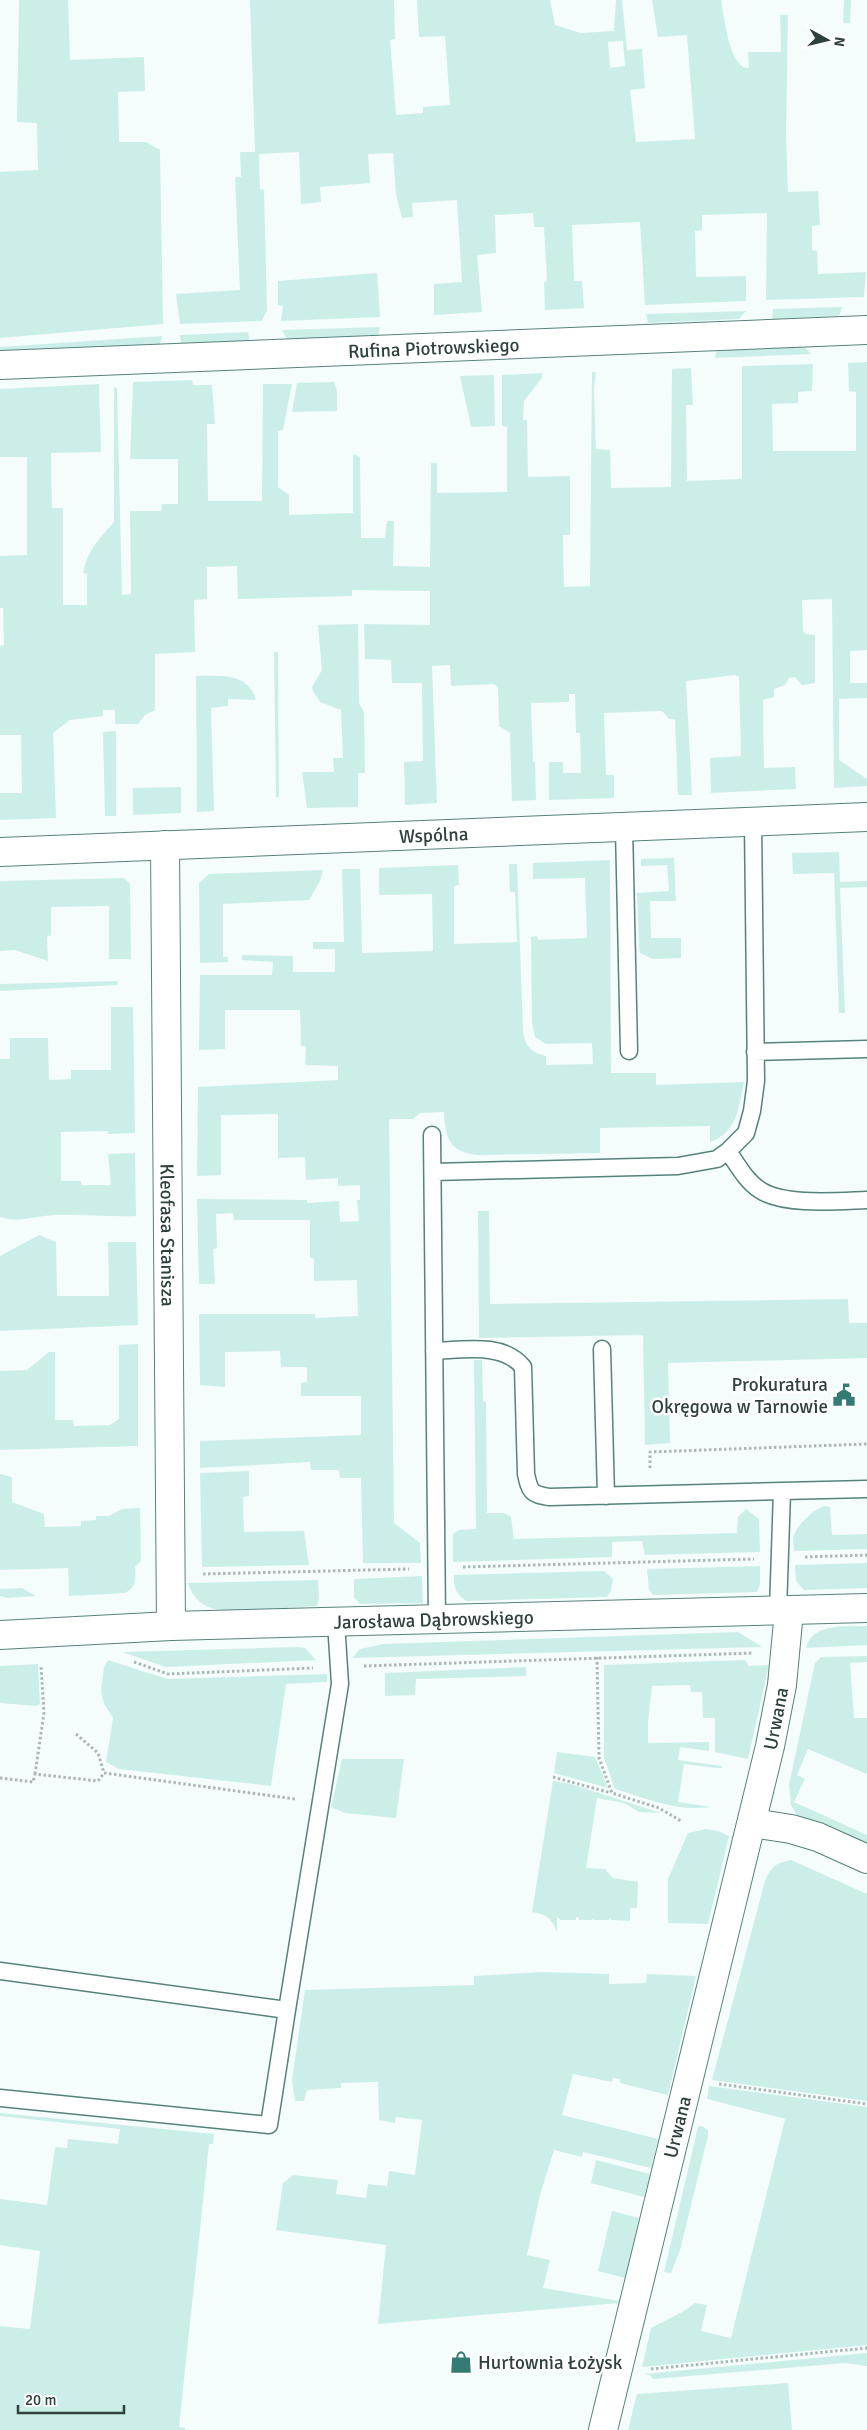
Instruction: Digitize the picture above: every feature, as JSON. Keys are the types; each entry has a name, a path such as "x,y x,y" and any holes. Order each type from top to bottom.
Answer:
{"street":[{"name":"Rufina Piotrowskiego","path":"0,365 867,330"},
{"name":"Wspólna","path":"0,852 867,817"},
{"name":"Kleofasa Stanisza","path":"165,845 171,1626"},
{"name":"Jarosława Dąbrowskiego","path":"0,1635 171,1626 867,1608"},
{"name":"Urwana","path":"603,2430 752,1823 782,1685 785,1652 783,1611"},
{"path":"752,1823 791,1829 818,1837 867,1859"}],"lane":[{"path":"432,1172 678,1166 716,1159 741,1141 749,1125 756,1081 752,822"},
{"path":"624,828 629,1051"},
{"path":"756,1052 867,1049"},
{"path":"432,1135 437,1620"},
{"path":"728,1151 749,1181 759,1190 770,1195 811,1201 867,1200"},
{"path":"434,1351 492,1350 517,1360 523,1366 526,1474 529,1488 535,1495 549,1497 606,1496 867,1489"},
{"path":"602,1350 606,1496"},
{"path":"782,1491 780,1558 783,1611"},
{"path":"0,2098 269,2125 340,1684 336,1622"},
{"path":"0,1971 287,2010"}],"path":[{"path":"606,1477 651,1475 650,1452 867,1444"},
{"path":"197,1569 209,1575 867,1555"},
{"path":"132,1661 168,1674 785,1652"},
{"path":"0,1778 33,1782 44,1712 40,1656"},
{"path":"598,1658 599,1758 612,1793"},
{"path":"76,1734 98,1753 104,1773"},
{"path":"35,1774 98,1781 104,1773"},
{"path":"104,1773 321,1802"},
{"path":"553,1777 659,1808 681,1821"},
{"path":"688,2079 867,2104"},
{"path":"617,2374 867,2348"}],"green space":[{"path":"19,0 68,0 70,60 144,57 145,91 118,92 119,142 146,142 160,150 163,324 0,338 0,172 38,170 37,123 17,122"},
{"path":"250,0 394,0 395,39 390,40 396,115 423,113 423,107 450,105 445,36 419,37 417,0 550,0 555,25 581,33 614,31 616,0 622,0 627,50 642,49 645,88 630,90 636,142 695,139 687,35 658,37 652,0 721,0 732,51 742,66 749,68 748,52 781,52 780,15 788,15 786,133 788,192 818,191 820,225 812,226 812,250 817,251 818,274 866,272 864,297 766,300 767,213 702,215 702,230 695,231 696,277 746,276 746,301 645,305 640,222 572,225 574,281 582,281 584,308 545,310 544,282 547,281 544,227 534,227 533,213 495,215 496,253 477,255 482,312 434,315 434,284 462,282 457,200 412,203 413,217 402,218 396,195 393,153 368,154 370,183 320,187 321,202 301,204 299,152 259,154 260,189 264,190 267,310 262,321 180,324 176,294 240,290 235,177 241,177 240,152 255,152","holes":["623,41 625,66 610,68 608,42"]},
{"path":"844,0 851,0 850,23 843,23"},
{"path":"377,273 380,317 281,321 283,306 278,305 278,281"},
{"path":"842,307 839,316 772,319 773,309"},
{"path":"746,311 739,319 648,323 646,314"},
{"path":"380,327 378,336 287,339 282,330"},
{"path":"248,332 250,343 181,346 180,335"},
{"path":"162,336 160,344 0,353 0,347"},
{"path":"804,346 811,354 715,358 717,349"},
{"path":"867,362 867,650 850,651 850,683 867,683 867,698 839,699 839,760 867,779 867,786 834,788 832,599 802,600 803,631 806,634 815,635 815,683 802,685 795,677 789,678 785,685 774,689 774,697 763,700 764,768 795,767 796,789 711,793 710,758 741,756 739,677 735,675 686,681 692,795 678,795 675,719 669,719 662,711 604,713 606,775 614,775 614,798 549,800 549,762 563,762 563,773 581,773 580,733 576,733 575,694 569,694 569,702 531,703 536,800 512,801 510,733 499,726 498,687 494,684 451,686 450,665 432,666 437,803 405,805 404,762 423,761 422,683 392,683 391,660 365,659 364,624 430,625 430,591 352,590 352,596 238,599 237,566 207,567 207,599 194,600 195,652 155,654 155,710 145,715 138,724 115,724 115,710 103,710 103,716 70,720 53,733 56,818 0,820 0,793 22,793 21,735 0,735 0,646 4,645 3,608 0,608 0,556 27,555 27,457 0,457 0,389 99,384 101,452 51,453 52,508 63,508 63,605 87,605 87,574 83,573 85,565 95,545 114,522 114,387 117,388 122,595 131,594 130,511 161,511 162,504 178,504 178,459 130,459 133,382 192,380 193,385 212,385 215,424 207,424 208,501 262,501 263,384 292,384 283,430 278,431 278,487 289,495 289,515 353,513 353,454 360,457 361,538 385,538 387,521 394,521 393,566 430,567 431,463 437,463 437,493 507,492 507,427 502,426 502,375 542,373 542,378 524,401 523,420 527,420 528,477 570,476 570,535 563,535 564,587 590,586 592,372 596,372 594,389 596,449 610,450 611,488 671,487 672,369 691,368 693,405 686,405 687,481 742,479 742,366 813,364 812,391 798,392 798,403 772,404 773,451 856,451 856,392 849,391 848,363"},
{"path":"494,375 495,426 471,427 460,376"},
{"path":"334,382 337,390 337,411 292,412 297,383"},
{"path":"358,624 359,703 364,712 365,773 358,773 358,807 307,808 302,772 334,772 333,758 343,758 341,710 320,702 312,687 322,670 318,625"},
{"path":"274,652 278,652 279,797 276,798"},
{"path":"196,676 223,676 240,680 247,684 256,700 228,699 228,706 211,708 214,811 197,812"},
{"path":"116,731 116,816 105,816 103,732"},
{"path":"181,787 181,813 133,815 133,788"},
{"path":"839,852 840,882 867,881 867,887 840,888 845,1013 839,1013 834,873 793,874 792,853"},
{"path":"674,858 676,901 650,901 651,938 681,938 681,958 653,959 640,953 637,893 669,891 667,865 641,866 641,859"},
{"path":"610,860 611,1073 656,1073 656,1085 744,1082 735,1118 726,1133 710,1142 710,1126 600,1128 600,1153 477,1155 460,1151 450,1142 447,1136 444,1112 420,1113 413,1119 389,1119 394,1523 420,1543 421,1563 363,1563 361,1478 340,1478 339,1470 311,1470 310,1462 200,1468 200,1441 361,1435 361,1396 301,1396 301,1383 307,1382 307,1367 281,1367 280,1351 225,1352 225,1387 200,1385 199,1314 315,1314 315,1318 358,1316 357,1280 314,1281 314,1259 310,1257 310,1220 234,1220 233,1213 216,1214 217,1248 213,1249 215,1284 199,1284 197,1199 307,1200 307,1203 339,1201 340,1222 359,1221 357,1200 360,1200 360,1185 338,1186 338,1178 306,1180 305,1157 278,1158 278,1114 221,1115 221,1175 197,1176 198,1087 338,1080 338,1066 305,1065 306,1046 301,1046 300,1010 225,1010 225,1049 199,1050 200,975 272,975 273,962 242,960 242,955 293,956 293,972 335,972 335,949 313,949 313,942 344,942 342,869 360,869 362,953 433,951 432,894 379,895 379,868 458,865 459,885 454,886 454,944 517,942 515,892 510,892 509,864 517,864 523,1032 526,1042 533,1051 546,1056 546,1065 593,1064 592,1043 546,1044 535,1037 532,1023 531,937 537,936 538,940 587,938 585,878 533,879 533,863"},
{"path":"323,870 320,881 309,900 223,904 223,957 228,957 228,962 200,963 199,883 209,874"},
{"path":"124,878 130,884 131,959 109,959 109,906 51,907 51,935 47,937 48,961 15,950 0,951 0,881"},
{"path":"118,981 117,985 0,991 0,984"},
{"path":"111,1007 133,1007 135,1133 108,1134 108,1131 61,1132 61,1181 81,1181 81,1185 111,1185 108,1154 135,1153 136,1216 54,1215 27,1219 0,1217 0,1059 10,1059 10,1038 48,1038 49,1080 71,1079 71,1070 111,1070"},
{"path":"478,1211 489,1211 490,1304 848,1299 849,1323 867,1323 867,1358 668,1363 670,1443 645,1445 643,1335 479,1338"},
{"path":"39,1235 56,1242 57,1296 109,1296 108,1242 136,1242 138,1325 0,1331 0,1256"},
{"path":"138,1344 138,1446 0,1450 0,1371 27,1370 49,1352 55,1352 55,1420 73,1420 74,1426 110,1425 119,1419 119,1345"},
{"path":"474,1360 482,1360 483,1401 486,1402 487,1513 504,1513 511,1517 514,1539 737,1533 738,1517 746,1509 759,1519 760,1552 645,1555 642,1541 612,1542 612,1557 453,1562 453,1534 459,1530 476,1529"},
{"path":"249,1471 249,1496 243,1497 244,1532 304,1531 309,1565 202,1567 200,1473"},
{"path":"0,1474 12,1477 12,1502 44,1514 45,1527 81,1526 81,1521 96,1520 96,1516 109,1516 122,1509 140,1508 141,1561 135,1567 135,1579 131,1589 125,1593 69,1596 68,1568 0,1570"},
{"path":"824,1506 830,1507 832,1535 867,1534 867,1549 794,1551 793,1537 799,1526 811,1514"},
{"path":"867,1563 867,1588 804,1590 796,1581 795,1565"},
{"path":"760,1566 760,1584 757,1592 653,1595 649,1590 647,1569"},
{"path":"604,1571 613,1579 611,1590 607,1597 466,1601 456,1590 454,1583 454,1575"},
{"path":"422,1576 423,1603 360,1604 354,1597 354,1579"},
{"path":"318,1580 319,1599 317,1606 247,1610 211,1608 196,1598 188,1583"},
{"path":"22,1588 36,1596 7,1598 0,1596 0,1589"},
{"path":"867,1626 867,1645 806,1648 809,1640 822,1630"},
{"path":"738,1632 762,1647 352,1658 360,1649 384,1644"},
{"path":"305,1648 316,1660 166,1667 122,1652"},
{"path":"867,1656 867,1662 850,1663 854,1718 867,1718 867,1774 808,1749 797,1775 805,1779 794,1802 867,1835 867,1847 797,1815 791,1805 789,1785 815,1663 821,1657"},
{"path":"108,1660 167,1679 327,1674 327,1682 286,1684 271,1786 119,1769 106,1762 113,1718 104,1704 101,1691 104,1667"},
{"path":"745,1660 749,1666 769,1665 748,1759 715,1752 715,1718 703,1718 702,1692 691,1692 690,1685 652,1686 648,1721 648,1743 709,1742 709,1751 680,1747 678,1760 722,1766 722,1768 684,1764 678,1802 711,1807 687,1808 675,1806 615,1789 604,1758 604,1665"},
{"path":"38,1664 40,1704 36,1706 0,1703 0,1666"},
{"path":"526,1667 526,1676 416,1679 415,1695 385,1696 385,1673"},
{"path":"557,1752 595,1757 608,1788 554,1773"},
{"path":"342,1759 404,1759 396,1818 345,1813 331,1807"},
{"path":"553,1781 571,1784 661,1813 639,1812 624,1803 597,1798 586,1868 605,1869 613,1878 638,1882 637,1908 630,1908 630,1921 611,1920 611,1918 608,1920 594,1920 594,1918 591,1920 579,1920 576,1917 576,1920 561,1920 557,1917 557,1932 548,1918 542,1914 532,1912"},
{"path":"706,1829 718,1831 729,1836 708,1924 668,1923 668,1879 688,1833"},
{"path":"791,1860 867,1894 867,2101 712,2080 765,1881 769,1872 775,1866"},
{"path":"542,1972 609,1974 609,1984 646,1983 647,1974 696,1976 668,2095 620,2083 620,2079 613,2078 612,2082 573,2074 562,2115 658,2139 651,2168 583,2152 582,2157 554,2150 540,2195 527,2255 550,2260 543,2288 620,2301 619,2303 378,2324 386,2245 276,2230 283,2183 293,2175 338,2180 336,2194 366,2198 368,2184 387,2186 389,2171 415,2175 422,2120 396,2117 395,2123 379,2120 378,2082 341,2083 341,2088 307,2090 304,2101 295,2101 292,2080 305,1990 474,1985 474,1976"},
{"path":"709,2086 867,2107 867,2345 642,2367 651,2328 684,2311 695,2303 707,2305 701,2331 731,2338 785,2119 707,2099"},
{"path":"0,2113 214,2134 213,2144 209,2144 179,2427 185,2428 185,2430 0,2430 0,2326 30,2329 40,2251 0,2245 0,2199 47,2205 55,2147 67,2148 68,2139 118,2144 120,2129 0,2116"},
{"path":"702,2126 708,2130 708,2136 680,2250 671,2273 664,2272 698,2127"},
{"path":"596,2160 650,2174 644,2197 591,2183"},
{"path":"612,2211 639,2218 625,2278 598,2271"},
{"path":"867,2353 867,2366 845,2363 653,2379 650,2375 644,2374"},
{"path":"788,2383 792,2430 628,2430 637,2394"}],"place":[{"name":"Prokuratura Okręgowa w Tarnowie","path":"844,1395"},
{"name":"Hurtownia Łożysk","path":"461,2362"}]}
